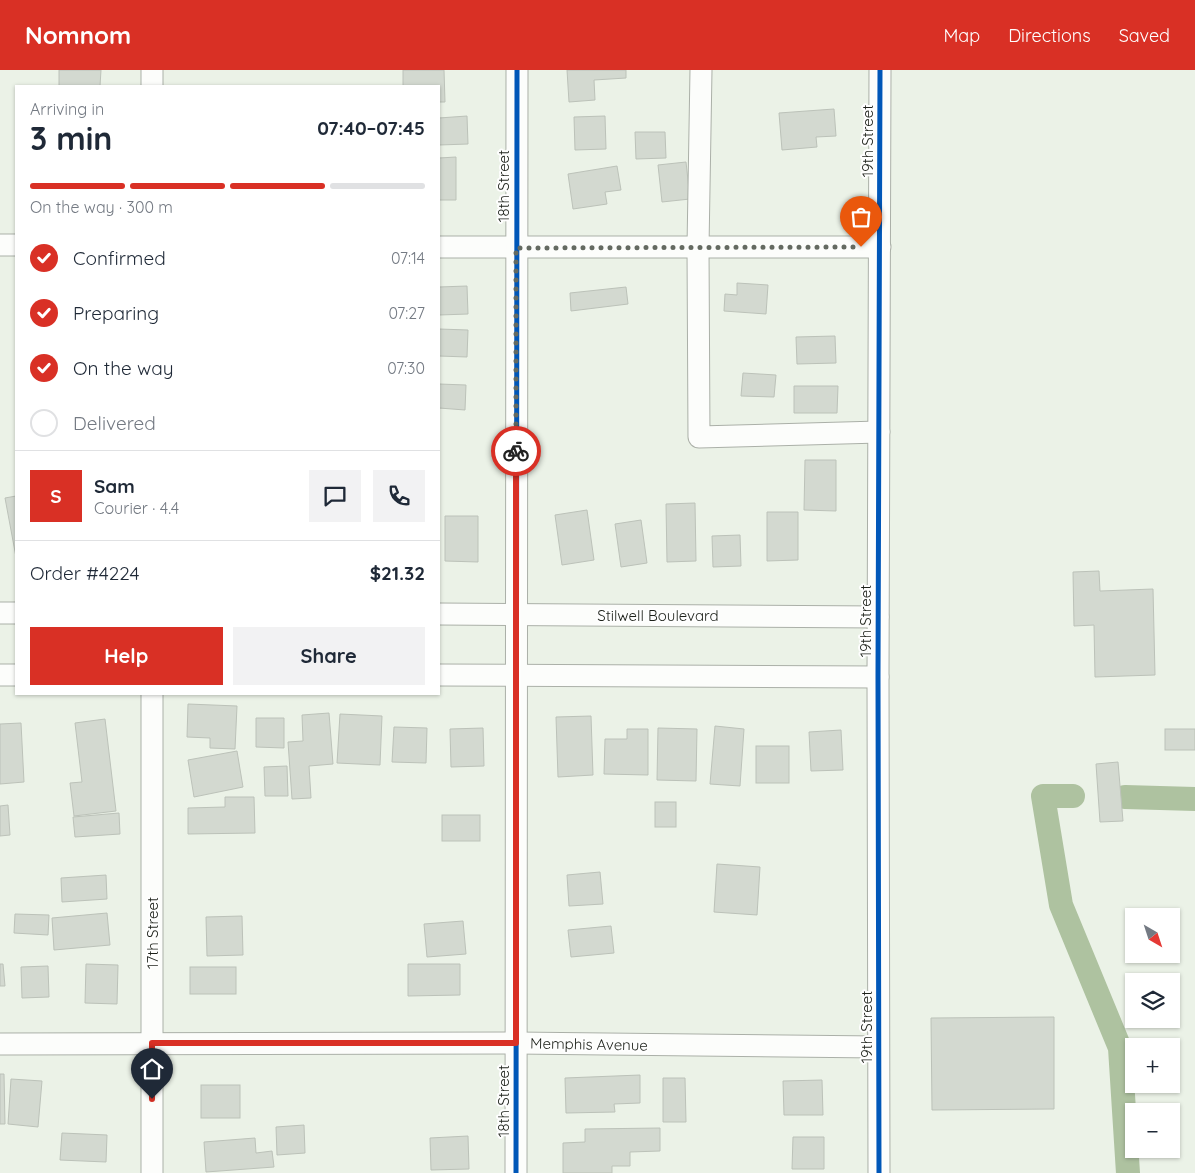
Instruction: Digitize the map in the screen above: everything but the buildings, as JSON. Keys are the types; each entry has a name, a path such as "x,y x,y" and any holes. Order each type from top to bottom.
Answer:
{"street":[{"path":"152,70 152,85"},
{"name":"18th Street","path":"516,70 516,1173"},
{"path":"701,70 698,247 699,437 879,432"},
{"name":"19th Street","path":"879,1173 878,617 880,70"},
{"path":"0,245 15,245"},
{"path":"440,247 880,247"},
{"path":"0,613 15,613"},
{"name":"Stilwell Boulevard","path":"440,614 878,617"},
{"path":"0,675 15,675"},
{"path":"440,675 878,677"},
{"name":"17th Street","path":"152,695 152,1173"},
{"name":"Memphis Avenue","path":"0,1044 516,1043 878,1047"}],"waterway":[{"path":"1073,796 1043,796 1061,905 1120,1048 1128,1173"},
{"path":"1125,797 1195,799"}],"cycle path":[{"path":"516,1173 517,70"},
{"path":"879,1173 880,70"}],"way so far":[{"path":"516,451 516,248 861,247"}],"route":[{"path":"152,1099 152,1043 516,1043 516,451"}]}
